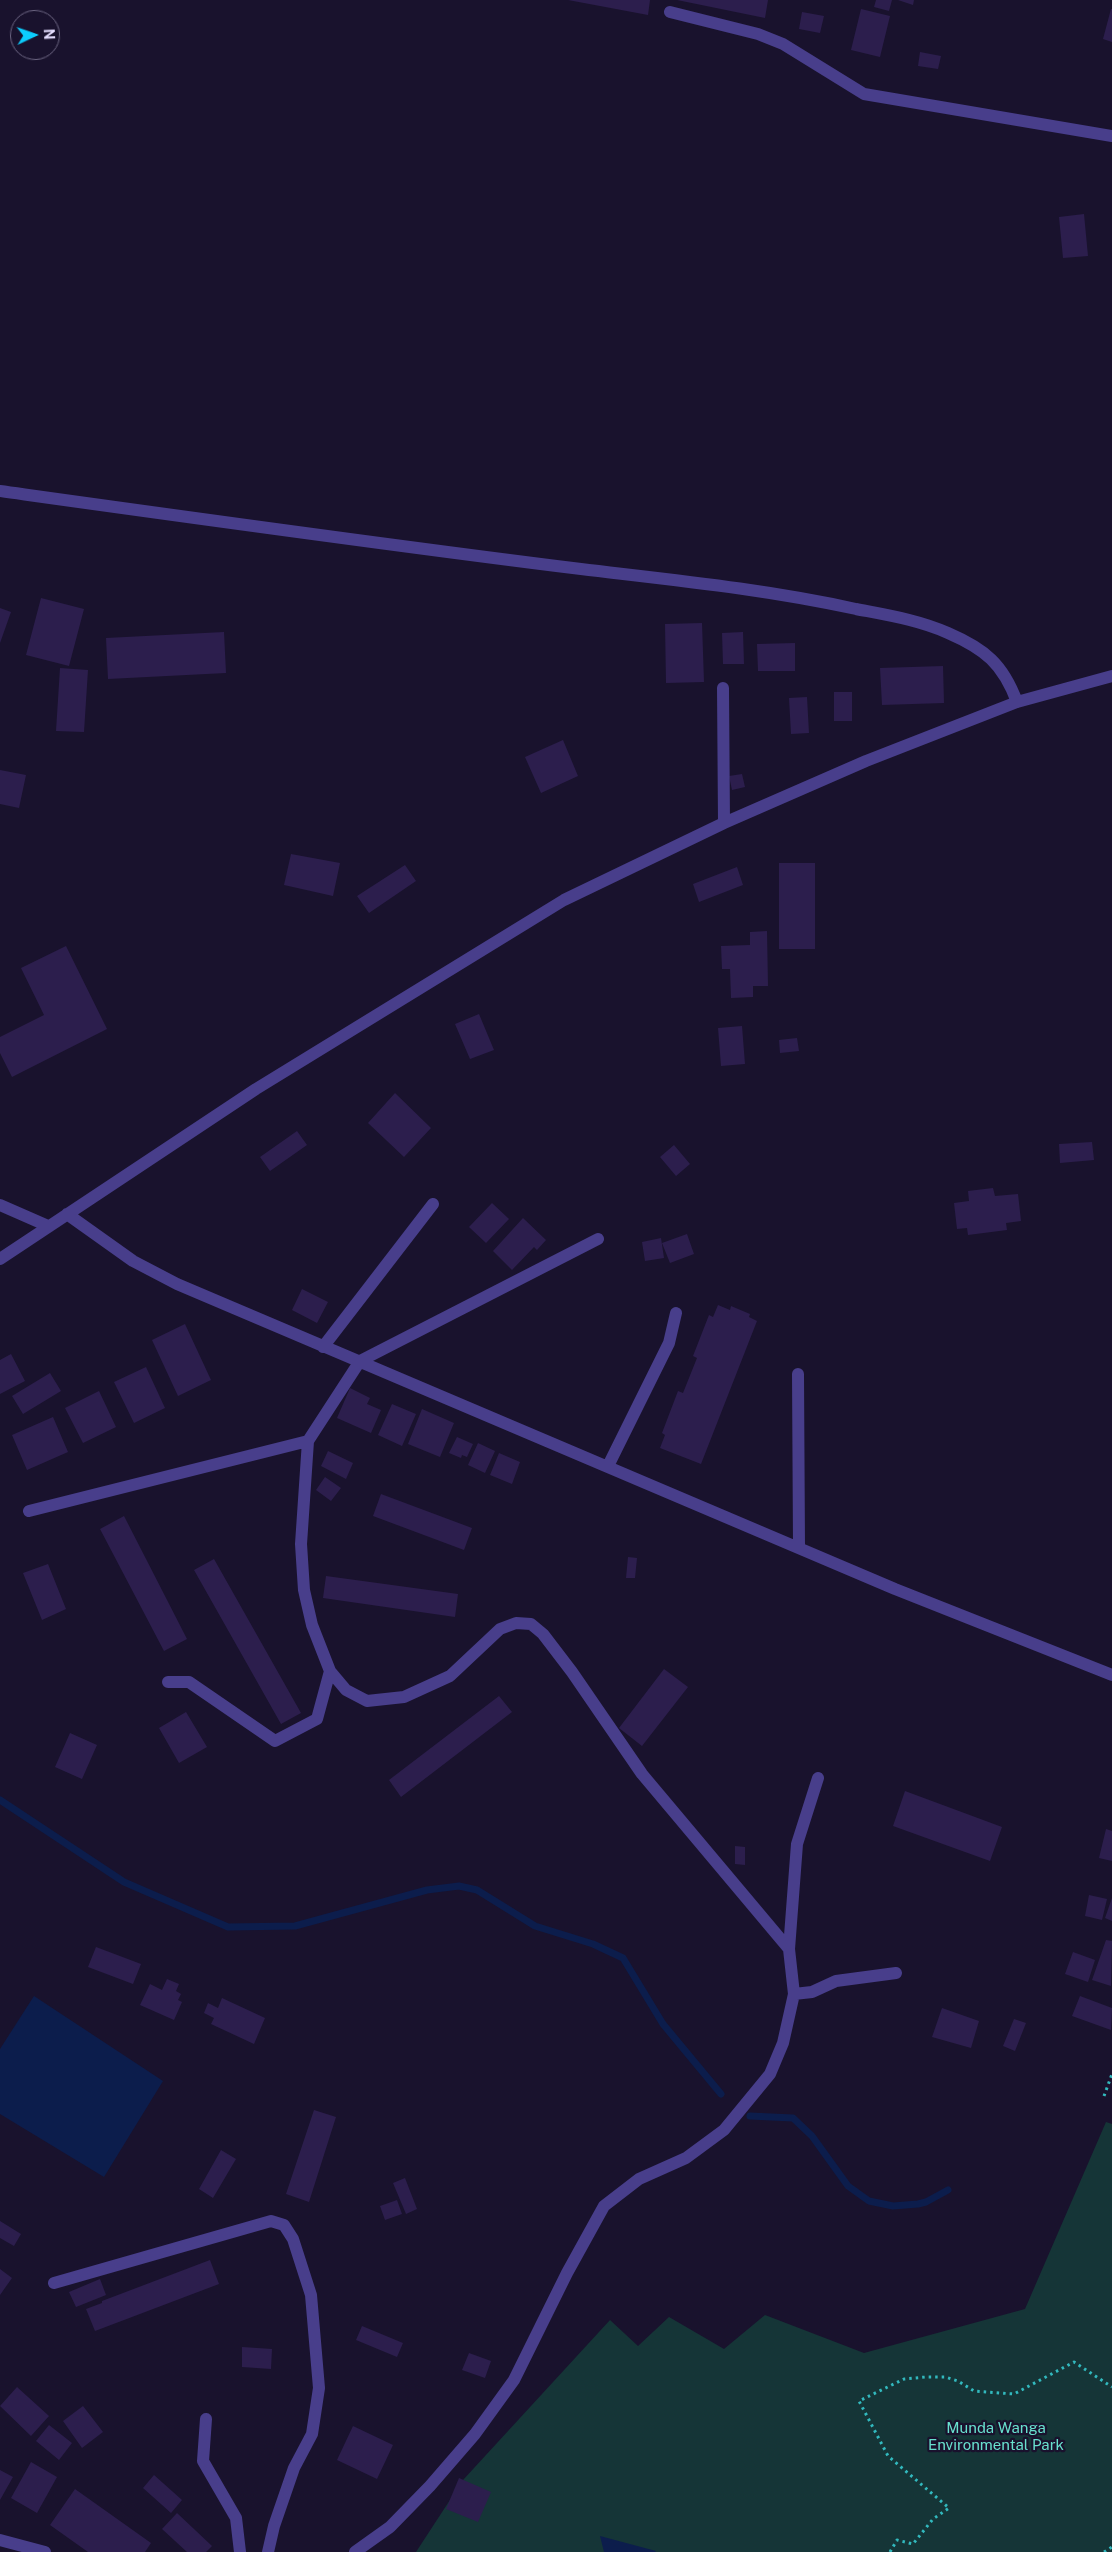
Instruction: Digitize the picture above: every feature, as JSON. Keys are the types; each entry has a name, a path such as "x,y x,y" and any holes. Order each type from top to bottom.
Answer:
{"street":[{"path":"670,12 758,34 783,44 864,94 1112,136"},
{"path":"0,491 379,544 767,592 833,604 917,622 963,640 997,664 1008,678 1017,702"},
{"path":"0,1259 256,1090 564,900 724,823 866,761 1017,702 1112,676"},
{"path":"723,688 724,823"},
{"path":"323,1347 433,1204"},
{"path":"0,1205 48,1226"},
{"path":"67,1214 132,1261 177,1284 798,1546 895,1589 1112,1675"},
{"path":"598,1239 360,1361 308,1441 301,1544 304,1590 312,1625 330,1671 346,1690 367,1701 404,1697 450,1676 500,1630 516,1623 531,1624 543,1634 566,1665 642,1774 789,1949"},
{"path":"608,1466 669,1343 676,1312"},
{"path":"798,1374 798,1546"},
{"path":"29,1511 308,1441"},
{"path":"168,1682 188,1682 275,1741 317,1720 330,1671"},
{"path":"355,2552 390,2527 430,2486 475,2434 514,2380 567,2273 604,2206 639,2179 686,2158 724,2130 770,2074 783,2043 794,1994 789,1949 797,1844 818,1778"},
{"path":"794,1994 812,1992 836,1980 896,1973"},
{"path":"54,2283 271,2221 284,2225 293,2239 311,2295 320,2388 312,2434 294,2468 274,2526 268,2552"},
{"path":"206,2419 203,2461 236,2518 240,2552"},
{"path":"0,2540 45,2552"}],"path":[{"path":"1104,2096 1112,2074"},
{"path":"890,2552 897,2540 912,2544 933,2520 949,2508 888,2456 859,2401 904,2379 945,2377 974,2391 1014,2394 1074,2362 1112,2387"},
{"path":"1104,2552 1112,2547"}],"green space":[{"name":"Munda Wanga Environmental Park","path":"1106,2122 1112,2124 1112,2552 416,2552 463,2480 610,2320 638,2346 669,2317 724,2349 765,2315 864,2353 1025,2309"}],"water":[{"path":"34,1996 163,2081 104,2177 0,2114 0,2049"},
{"path":"600,2536 656,2551 604,2552"}],"building":[{"path":"568,0 650,0 648,15"},
{"path":"677,0 768,0 765,18"},
{"path":"876,0 892,0 889,11 874,7"},
{"path":"898,0 914,0 913,5"},
{"path":"861,9 890,16 880,57 851,50"},
{"path":"1112,9 1112,42 1103,39"},
{"path":"802,12 824,16 820,33 799,29"},
{"path":"920,52 941,56 938,69 918,66"},
{"path":"1084,214 1088,256 1063,258 1059,217"},
{"path":"41,598 84,609 69,666 26,655"},
{"path":"0,608 11,612 0,643"},
{"path":"702,623 704,682 666,683 665,624"},
{"path":"224,632 226,673 108,679 106,638"},
{"path":"743,632 744,664 723,664 722,633"},
{"path":"795,643 795,671 758,671 757,644"},
{"path":"943,666 944,703 882,705 880,668"},
{"path":"60,668 88,670 84,732 56,731"},
{"path":"834,692 852,692 852,721 834,721"},
{"path":"807,697 809,733 791,734 789,698"},
{"path":"563,740 578,776 541,793 525,757"},
{"path":"0,770 26,775 19,808 0,804"},
{"path":"742,774 745,787 732,790 729,776"},
{"path":"291,854 340,863 333,896 284,885"},
{"path":"779,863 815,863 815,949 779,949"},
{"path":"405,865 416,881 369,913 357,896"},
{"path":"737,867 743,885 699,902 693,884"},
{"path":"767,931 768,986 753,986 753,997 731,998 730,969 722,969 721,946 750,945 750,932"},
{"path":"66,946 107,1029 12,1077 0,1053 0,1037 44,1015 21,968"},
{"path":"479,1014 494,1050 470,1059 455,1024"},
{"path":"742,1026 745,1064 721,1066 718,1028"},
{"path":"797,1038 799,1051 780,1053 779,1040"},
{"path":"395,1093 431,1128 404,1157 368,1123"},
{"path":"297,1131 307,1145 270,1171 260,1157"},
{"path":"1092,1142 1094,1160 1060,1163 1059,1144"},
{"path":"674,1145 690,1164 676,1176 660,1157"},
{"path":"993,1188 995,1196 1018,1194 1021,1221 1006,1223 1007,1230 968,1235 967,1228 957,1229 954,1203 969,1201 968,1191"},
{"path":"492,1203 509,1219 486,1243 469,1227"},
{"path":"523,1218 546,1240 537,1250 534,1247 512,1270 493,1251"},
{"path":"687,1234 694,1254 670,1263 662,1243"},
{"path":"661,1238 664,1258 645,1261 642,1242"},
{"path":"302,1289 328,1302 317,1323 292,1310"},
{"path":"718,1305 730,1310 731,1306 750,1314 749,1317 757,1321 701,1464 660,1448 665,1435 662,1433 678,1391 683,1393 697,1358 693,1356 709,1315 713,1317"},
{"path":"185,1324 211,1380 178,1396 152,1340"},
{"path":"11,1354 25,1381 0,1394 0,1360"},
{"path":"146,1367 165,1408 134,1423 114,1382"},
{"path":"50,1373 61,1391 23,1414 12,1396"},
{"path":"350,1388 370,1398 367,1404 381,1410 371,1433 337,1418"},
{"path":"99,1391 116,1427 83,1443 65,1408"},
{"path":"392,1404 416,1414 402,1446 378,1435"},
{"path":"422,1409 454,1423 440,1457 408,1444"},
{"path":"53,1417 68,1452 27,1470 12,1435"},
{"path":"457,1437 473,1444 467,1457 462,1455 461,1458 449,1453"},
{"path":"478,1443 495,1451 485,1473 468,1465"},
{"path":"328,1451 353,1463 346,1479 321,1466"},
{"path":"499,1453 520,1462 512,1484 490,1475"},
{"path":"325,1477 341,1488 331,1501 316,1490"},
{"path":"381,1494 472,1528 464,1550 373,1516"},
{"path":"124,1516 187,1639 164,1651 100,1529"},
{"path":"628,1557 637,1558 635,1578 626,1578"},
{"path":"214,1559 301,1713 281,1724 194,1570"},
{"path":"48,1564 66,1609 42,1620 23,1573"},
{"path":"326,1576 458,1594 455,1617 323,1598"},
{"path":"664,1669 688,1687 642,1746 619,1728"},
{"path":"499,1696 512,1712 401,1797 389,1780"},
{"path":"186,1712 207,1747 179,1763 159,1728"},
{"path":"70,1733 97,1745 82,1779 55,1767"},
{"path":"905,1791 1002,1827 990,1861 893,1826"},
{"path":"1106,1829 1112,1831 1112,1861 1099,1858"},
{"path":"735,1846 745,1847 745,1865 735,1864"},
{"path":"1089,1895 1107,1899 1102,1920 1085,1916"},
{"path":"1112,1898 1112,1921 1105,1918"},
{"path":"1106,1940 1112,1941 1111,1986 1092,1980"},
{"path":"96,1947 141,1964 133,1984 88,1967"},
{"path":"1073,1952 1095,1960 1088,1982 1065,1974"},
{"path":"167,1979 179,1984 176,1991 181,1994 178,2000 182,2002 174,2020 140,2005 150,1984 162,1990"},
{"path":"1080,1996 1112,2008 1111,2030 1072,2016"},
{"path":"222,1998 265,2018 254,2044 211,2024 214,2018 204,2013 208,2003 218,2008"},
{"path":"942,2008 979,2021 971,2048 932,2037"},
{"path":"1014,2019 1026,2023 1015,2051 1003,2046"},
{"path":"314,2110 336,2117 309,2202 286,2194"},
{"path":"221,2150 236,2159 213,2198 199,2189"},
{"path":"405,2178 417,2209 406,2214 393,2183"},
{"path":"397,2200 402,2214 385,2220 380,2206"},
{"path":"0,2221 21,2234 14,2246 0,2238"},
{"path":"210,2260 219,2284 95,2331 86,2309 102,2303 102,2301"},
{"path":"0,2269 12,2278 0,2295"},
{"path":"100,2279 106,2295 76,2307 69,2292"},
{"path":"362,2326 403,2343 397,2357 356,2340"},
{"path":"242,2347 272,2349 271,2369 242,2367"},
{"path":"469,2353 491,2361 485,2378 462,2370"},
{"path":"17,2387 49,2416 31,2436 0,2406"},
{"path":"83,2406 103,2432 82,2448 63,2421"},
{"path":"49,2425 72,2443 59,2460 36,2441"},
{"path":"353,2426 393,2445 377,2479 337,2460"},
{"path":"31,2462 57,2477 37,2513 11,2498"},
{"path":"0,2470 13,2477 0,2500"},
{"path":"154,2475 182,2500 171,2513 143,2488"},
{"path":"459,2478 491,2492 478,2522 446,2509"},
{"path":"75,2489 151,2543 145,2552 88,2552 50,2525"},
{"path":"177,2513 212,2546 206,2552 187,2552 162,2529"}],"waterway":[{"path":"0,1800 124,1882 228,1927 295,1926 427,1890 459,1886 477,1890 535,1926 593,1944 623,1958 663,2024 721,2094"},
{"path":"750,2116 793,2118 812,2136 848,2186 869,2201 893,2206 918,2204 926,2202 948,2190"}]}
